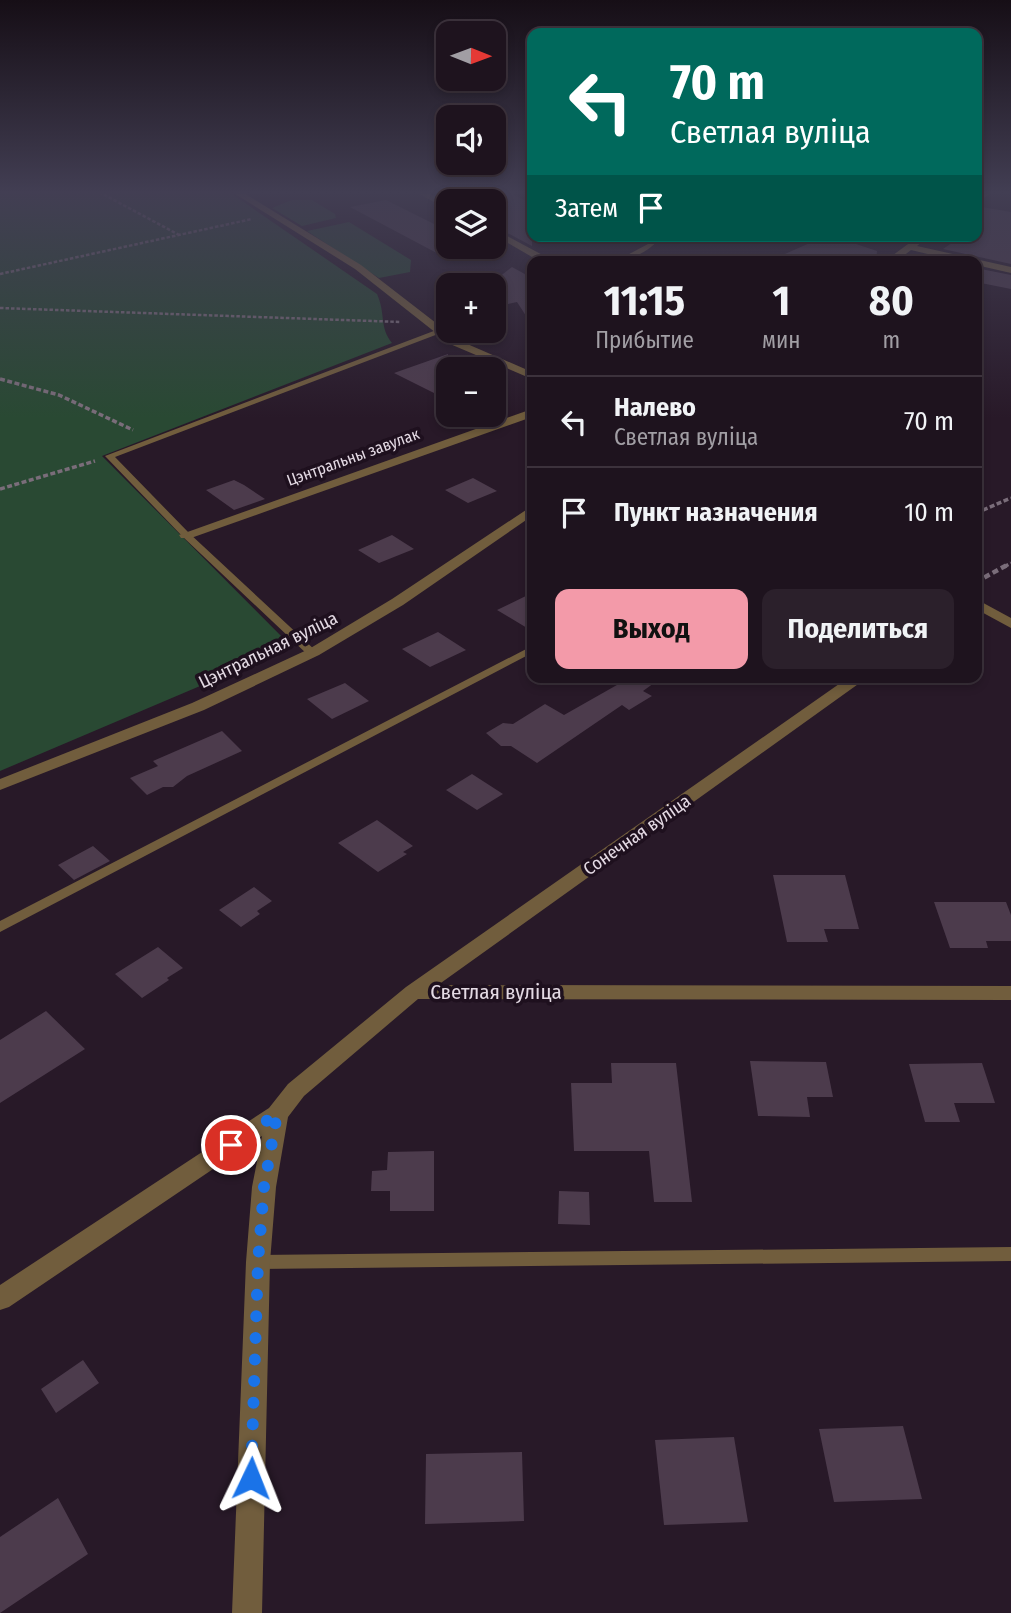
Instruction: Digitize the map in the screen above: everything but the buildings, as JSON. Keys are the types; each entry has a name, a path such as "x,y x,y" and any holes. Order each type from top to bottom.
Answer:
{"street":[{"path":"358,267 436,326"},
{"path":"456,343 527,374"},
{"name":"Цэнтральны завулак","path":"186,535 527,415"},
{"name":"Цэнтральная вуліца","path":"0,785 146,728 312,653 356,629 527,513"},
{"path":"982,607 1011,624"},
{"name":"Сонечная вуліца","path":"413,992 851,683"},
{"name":"Светлая вуліца","path":"0,1299 277,1114 296,1090 413,992 1011,993"},
{"path":"247,1613 258,1262 264,1187 277,1114"}],"lane":[{"path":"312,653 186,535 109,456 436,333"},
{"path":"0,927 527,652"},
{"path":"258,1262 1011,1254"}],"path":[{"path":"0,274 32,267"},
{"path":"0,308 384,320"},
{"path":"0,379 59,395 152,440"},
{"path":"0,489 109,456"},
{"path":"982,510 1011,498"},
{"path":"982,579 1011,563"}],"green space":[{"path":"0,267 338,267 377,294 385,331 392,343 102,456 292,647 0,771"},
{"path":"363,267 410,267 410,272 379,278"}],"route":[{"path":"231,1145 277,1114 264,1187 258,1262 251,1478"}]}
